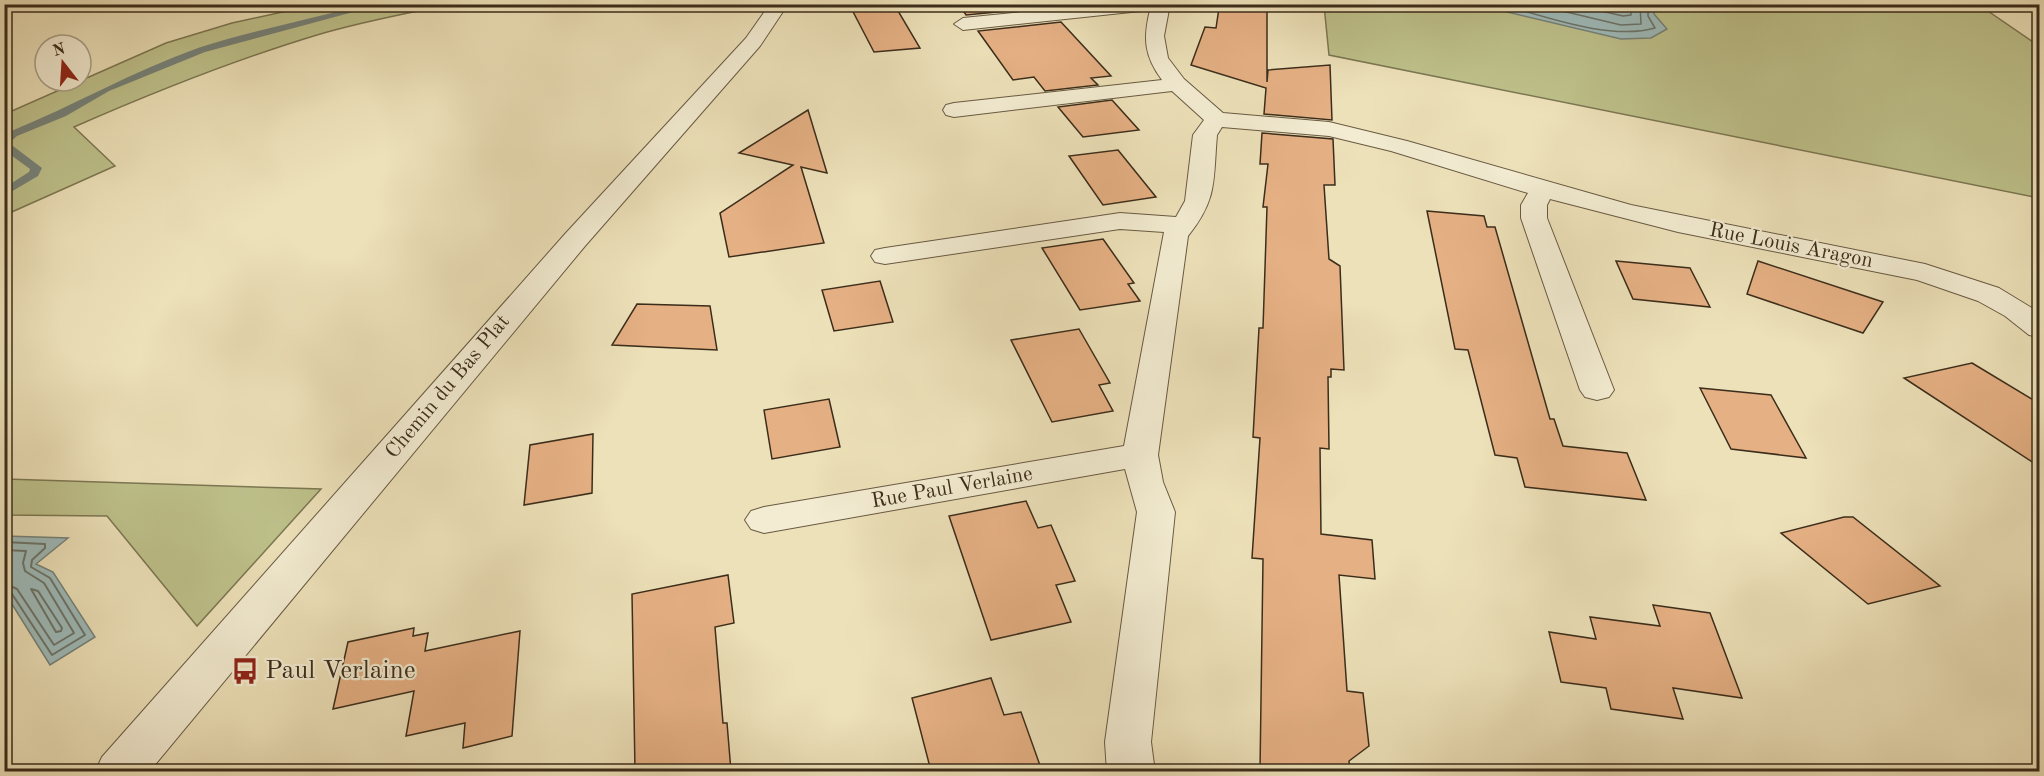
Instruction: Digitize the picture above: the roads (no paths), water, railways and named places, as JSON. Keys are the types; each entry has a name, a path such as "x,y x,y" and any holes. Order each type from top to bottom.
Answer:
{"street":[{"name":"Chemin du Bas Plat","path":"119,771 567,248 745,51 779,4"},
{"path":"963,24 1160,4 1154,45 1164,67 1216,119 1205,135 1198,201 1192,214 1175,235 1140,455 1145,482 1156,512 1128,742 1131,771"},
{"path":"954,110 1179,84"},
{"name":"Rue Louis Aragon","path":"1216,119 1328,129 1374,140 1542,190 1689,227 1920,271 1982,293 2037,324"},
{"path":"1542,190 1534,205 1534,218 1597,390"},
{"path":"885,256 1120,221 1181,225"},
{"name":"Rue Paul Verlaine","path":"764,520 1140,455"}],"water":[{"path":"1493,5 1654,5 1654,14 1667,29 1651,38 1621,39 1494,9"},
{"path":"5,536 68,538 36,564 53,572 95,637 50,665 5,593"}],"waterway":[{"path":"4,142 13,134 62,114 106,89 202,50 379,4"},
{"path":"4,144 36,168 34,174 4,193"}],"place":[{"name":"Paul Verlaine","path":"245,671"}]}
